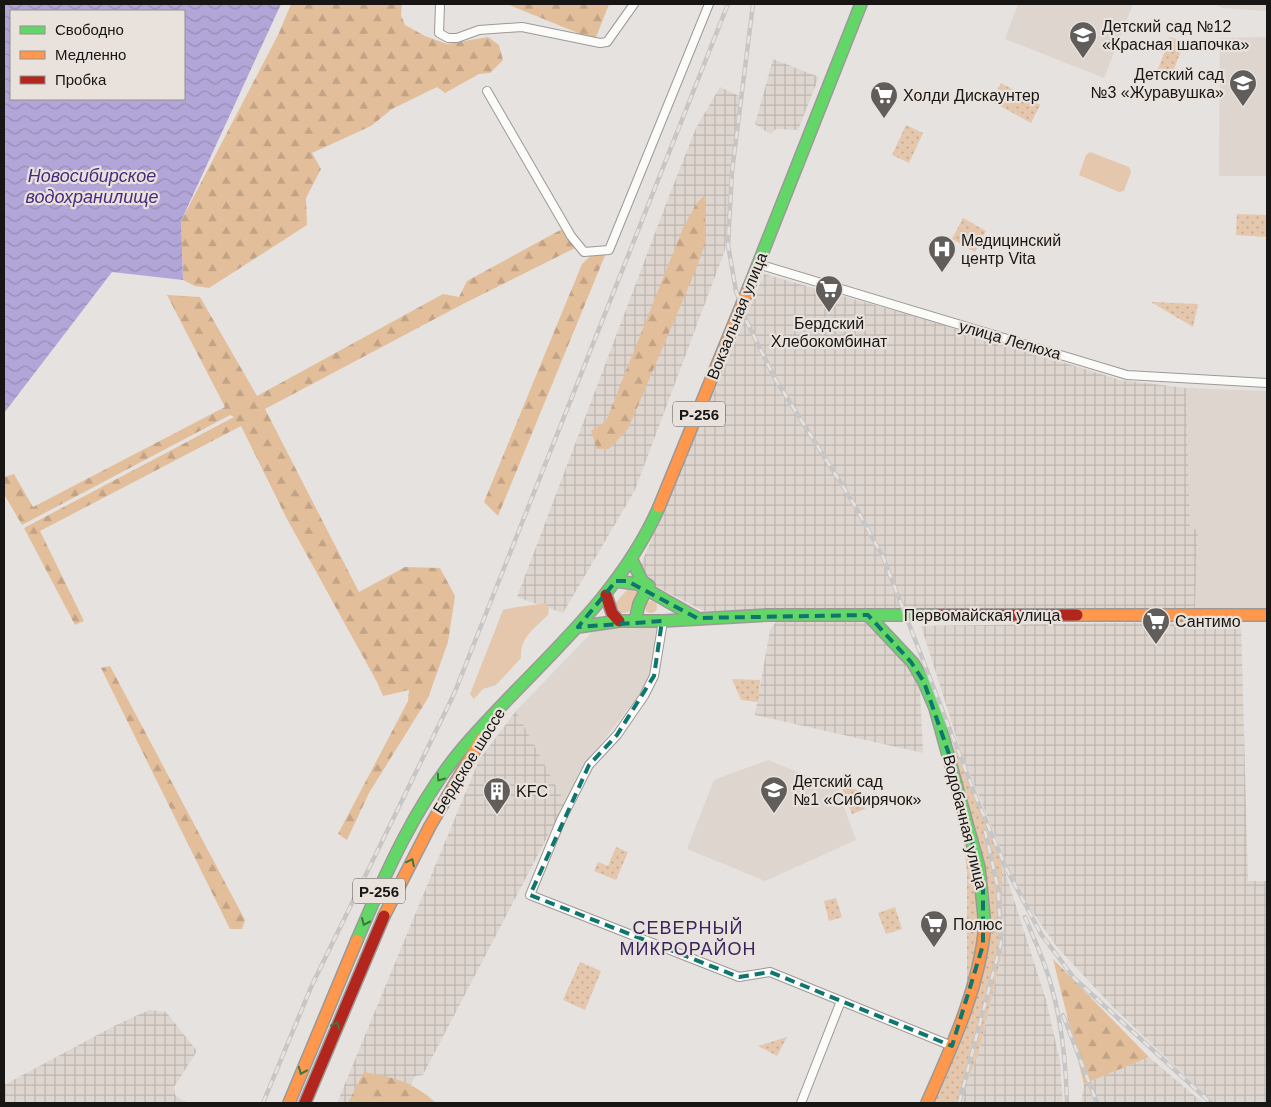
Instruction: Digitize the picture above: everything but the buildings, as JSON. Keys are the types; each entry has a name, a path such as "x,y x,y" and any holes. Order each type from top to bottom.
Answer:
{"main road":[{"name":"Вокзальная улица","path":"506,701 578,627 606,595 632,560 664,499 861,4"},
{"path":"632,560 642,581 664,599"},
{"path":"616,581 627,581 647,588 697,618"},
{"path":"636,621 639,604 647,588"},
{"path":"606,595 612,613 618,621"},
{"name":"Первомайская улица","path":"578,627 618,621 662,621 768,615 1267,615"},
{"name":"Водобачная улица","path":"868,615 911,662 924,682 950,757 982,883 985,916 983,945 977,974 952,1046 927,1103"},
{"name":"Бердское шоссе","path":"289,1103 340,978 408,830 442,774 506,701"},
{"name":"Бердское шоссе","path":"305,1103 356,978 422,839 452,784 506,701"}],"street":[{"path":"440,5 439,33 448,38 457,38 479,30 522,27 600,43 607,42 634,4"},
{"path":"487,91 584,252 609,250 709,4"},
{"name":"улица Лелюха","path":"758,264 1127,375 1267,383"},
{"path":"662,621 654,676 644,696 617,735 589,765 561,820 530,895 739,977 770,972 952,1046"},
{"path":"801,1103 841,1001"}],"highlighted area":[{"path":"616,581 627,581 697,618 868,615 911,662 924,682 950,757 983,883 983,945 952,1046 770,972 739,977 530,895 589,765 617,735 654,676 662,621 578,627"}],"shaded area":[{"name":"Детский сад №12 «Красная шапочка»","path":"1018,4 1133,4 1104,78 1005,39"},
{"path":"1214,4 1267,4 1267,11 1223,8"},
{"path":"1170,37 1184,43 1171,77 1157,72"},
{"name":"Детский сад №3 «Журавушка»","path":"1267,37 1267,176 1219,176 1220,38"},
{"path":"773,59 819,77 798,130 776,129 770,134 755,124"},
{"path":"1001,83 1040,105 1031,123 991,101"},
{"path":"720,87 739,96 725,250 635,490 563,613 517,597 696,128"},
{"path":"906,125 923,133 909,163 892,155"},
{"path":"1090,152 1129,167 1131,172 1124,191 1119,192 1079,175 1086,155"},
{"path":"1237,214 1267,215 1267,237 1236,235"},
{"path":"963,218 986,231 975,252 952,239"},
{"path":"764,274 924,319 1120,380 1186,388 1190,528 1198,530 1195,609 704,611 636,576"},
{"path":"1151,302 1198,304 1193,327"},
{"path":"1186,388 1267,391 1267,609 1195,609 1198,533 1190,528"},
{"path":"628,589 639,593 632,610 622,613 616,606 616,602"},
{"path":"649,601 653,601 657,607 653,613 649,613 645,609 645,605"},
{"path":"546,603 549,610 548,615 525,639 521,658 496,685 483,689 474,699 470,694 503,610"},
{"path":"779,618 867,621 919,669 923,753 755,715 770,630"},
{"path":"1241,621 1248,881 1267,881 1267,1103 1214,1103 1113,1007 1057,947 1019,893 962,755 921,626"},
{"path":"659,624 649,676 639,695 580,770 565,803 516,711 599,625"},
{"path":"732,679 760,680 758,702 741,700"},
{"path":"516,711 565,803 423,1075 415,1076 403,1103 337,1103 479,760"},
{"path":"953,745 1002,862 1002,952 979,1052 960,1103 933,1103 949,1067 967,990 967,872"},
{"name":"Детский сад №1 «Сибирячок»","path":"768,760 837,788 856,840 765,881 687,849 714,780"},
{"path":"841,786 858,790 865,809 852,814"},
{"path":"616,847 628,852 616,880 594,871 598,862 608,866"},
{"path":"1002,862 1046,1000 1060,1061 1063,1103 960,1103 979,1052 1002,952"},
{"path":"836,898 842,917 829,921 824,901"},
{"path":"895,907 902,929 886,934 878,913"},
{"path":"580,962 601,971 585,1010 563,1000"},
{"path":"149,1010 166,1012 197,1051 174,1087 175,1095 187,1103 4,1103 4,1085 116,1025"},
{"path":"787,1037 777,1056 758,1046"},
{"path":"1149,1057 1203,1103 1081,1103 1084,1084"}],"green space":[{"path":"291,4 402,4 401,15 405,25 425,36 447,44 488,37 499,45 503,60 490,73 479,74 445,93 437,87 392,109 371,126 312,153 321,169 306,198 307,225 209,288 195,286 183,280 181,221 279,33"},
{"path":"507,4 609,4 595,40"},
{"path":"705,195 705,244 697,267 628,429 609,449 597,449 591,431 606,421 683,228 696,204"},
{"path":"564,228 575,248 463,304 265,409 359,592 405,567 440,568 455,596 448,642 428,698 369,793 347,840 338,834 408,701 409,690 383,696 287,519 241,426 40,531 84,621 75,625 24,528 234,417 230,415 22,525 4,494 4,477 14,474 33,507 225,407 167,295 200,297 257,396 443,294 459,297 467,281"},
{"path":"597,250 606,253 498,516 484,502 582,264"},
{"path":"110,666 245,920 242,929 230,929 101,668"},
{"path":"1053,959 1149,1057 1084,1084"},
{"path":"364,1072 385,1076 411,1085 436,1103 348,1103"}],"water":[{"name":"Новосибирское водохранилище","path":"4,4 281,4 181,221 183,280 112,272 4,413"}],"railway":[{"path":"263,1103 312,985 454,694 728,4"},
{"path":"753,4 732,172 728,245 736,291 747,322 774,377 854,504 883,557 978,802 1007,870 1041,934 1074,978 1211,1103"},
{"path":"959,1103 1001,943 998,888 985,831"},
{"path":"1025,917 1046,968 1055,999 1063,1044 1067,1103"},
{"path":"1063,1015 1097,1103"}],"traffic: fast":[{"path":"749,287 861,4"},
{"path":"357,940 390,865 416,816 445,770 488,720 596,606 620,575 641,542 659,507"},
{"path":"632,560 642,581 649,586"},
{"path":"616,581 637,584 697,618"},
{"path":"635,621 639,604 647,588"},
{"path":"578,627 619,621 663,621 768,615 939,615"},
{"path":"868,615 913,663 924,682 935,708 979,867 985,926"}],"traffic: slow":[{"path":"659,507 749,287"},
{"path":"1077,615 1267,615"},
{"path":"384,916 430,826 482,738"},
{"path":"927,1103 955,1039 971,995 982,949 985,926"},
{"path":"289,1103 357,940"}],"traffic: jam":[{"path":"606,595 612,613 619,621"},
{"path":"939,615 1077,615"},
{"path":"305,1103 384,916"}],"place":[{"name":"Детский сад №12 «Красная шапочка»","path":"1083,59"},
{"name":"Детский сад №3 «Журавушка»","path":"1243,107"},
{"name":"Холди Дискаунтер","path":"884,119"},
{"name":"Медицинский центр Vita","path":"942,273"},
{"name":"Бердский Хлебокомбинат","path":"829,313"},
{"name":"Сантимо","path":"1156,645"},
{"name":"Детский сад №1 «Сибирячок»","path":"774,814"},
{"name":"KFC","path":"497,815"},
{"name":"Полюс","path":"934,948"}],"district":[{"name":"СЕВЕРНЫЙ МИКРОРАЙОН","path":"688,938"}]}
